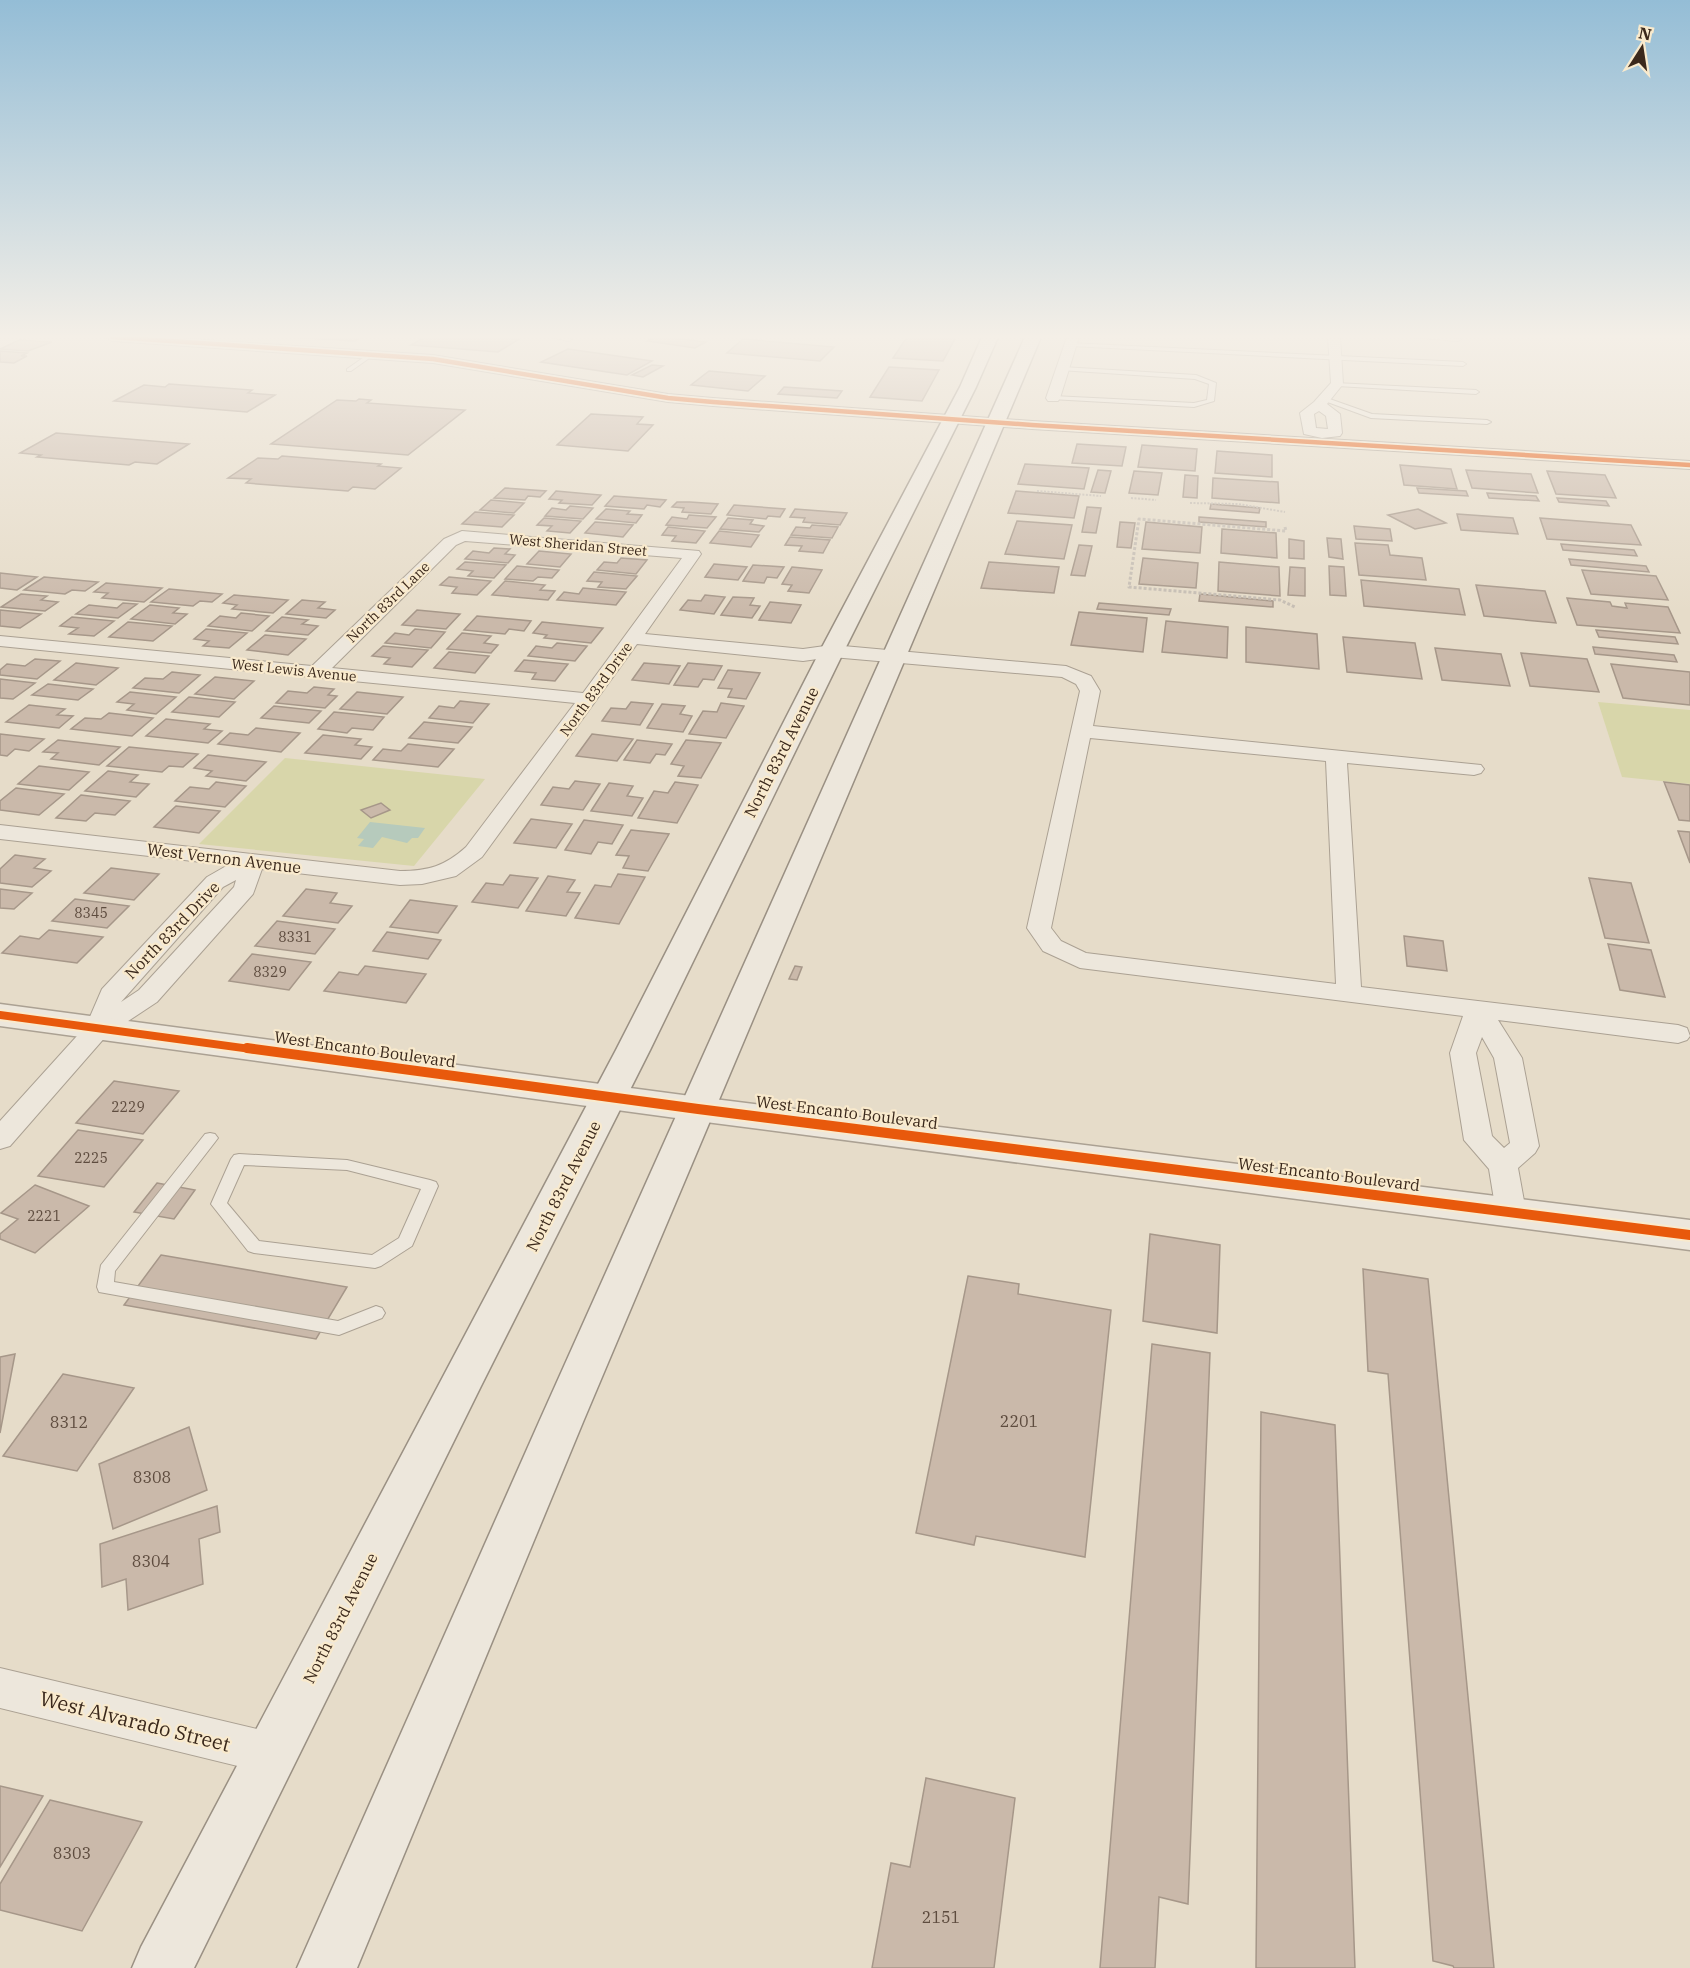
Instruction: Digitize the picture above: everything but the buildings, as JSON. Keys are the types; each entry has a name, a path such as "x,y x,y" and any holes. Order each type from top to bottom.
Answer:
{"main road":[{"name":"North 83rd Avenue","path":"162,1968 270,1753 633,1050 832,651 946,429"},
{"path":"327,1968 561,1422 995,429"},
{"name":"West Encanto Boulevard","path":"0,1015 698,1108 1690,1235"}],"street":[{"path":"1137,429 1323,438 1690,465"},
{"path":"1323,438 1335,433 1334,429"},
{"name":"West Sheridan Street","path":"462,536 693,554"},
{"name":"North 83rd Lane","path":"316,672 450,542 462,536"},
{"name":"North 83rd Drive","path":"448,873 474,852 589,699 693,554"},
{"path":"638,632 725,641 803,655 832,651 1066,672 1084,680 1090,691 1039,928 1052,946 1080,960 1678,1034"},
{"name":"West Lewis Avenue","path":"0,641 589,699"},
{"path":"1081,731 1474,769"},
{"path":"1336,756 1349,992"},
{"name":"West Vernon Avenue","path":"0,832 399,878 428,878 448,873"},
{"name":"North 83rd Drive","path":"98,1029 111,995 215,882 254,861"},
{"name":"North 83rd Drive","path":"0,1139 98,1029 148,996 206,933 245,889 254,861"},
{"path":"172,929 206,933"},
{"path":"1478,1009 1463,1053 1478,1140 1503,1165 1511,1212"},
{"path":"1478,1009 1508,1058 1525,1146 1503,1165"},
{"path":"1470,1096 1515,1102"},
{"name":"West Alvarado Street","path":"0,1688 270,1753"}],"lane":[{"path":"210,1138 107,1269 105,1287 339,1328 376,1313"},
{"path":"239,1159 347,1165 430,1186 406,1242 375,1263 254,1247 219,1204 239,1159"}],"path":[{"path":"1037,491 1101,496"},
{"path":"1131,498 1156,500"},
{"path":"1190,503 1250,506 1285,512"},
{"path":"1286,527 1286,531 1139,519 1129,587 1280,600 1295,607"}],"shaded area":[{"path":"1598,702 1690,710 1690,784 1622,777"},
{"path":"285,758 485,779 414,866 199,844"},
{"path":"370,822 425,828 418,838 412,838 407,843 382,837 373,848 358,846 364,839 357,838"}],"cycle path":[{"path":"1095,429 1690,465"},
{"path":"0,1015 698,1109 1690,1235"}]}
